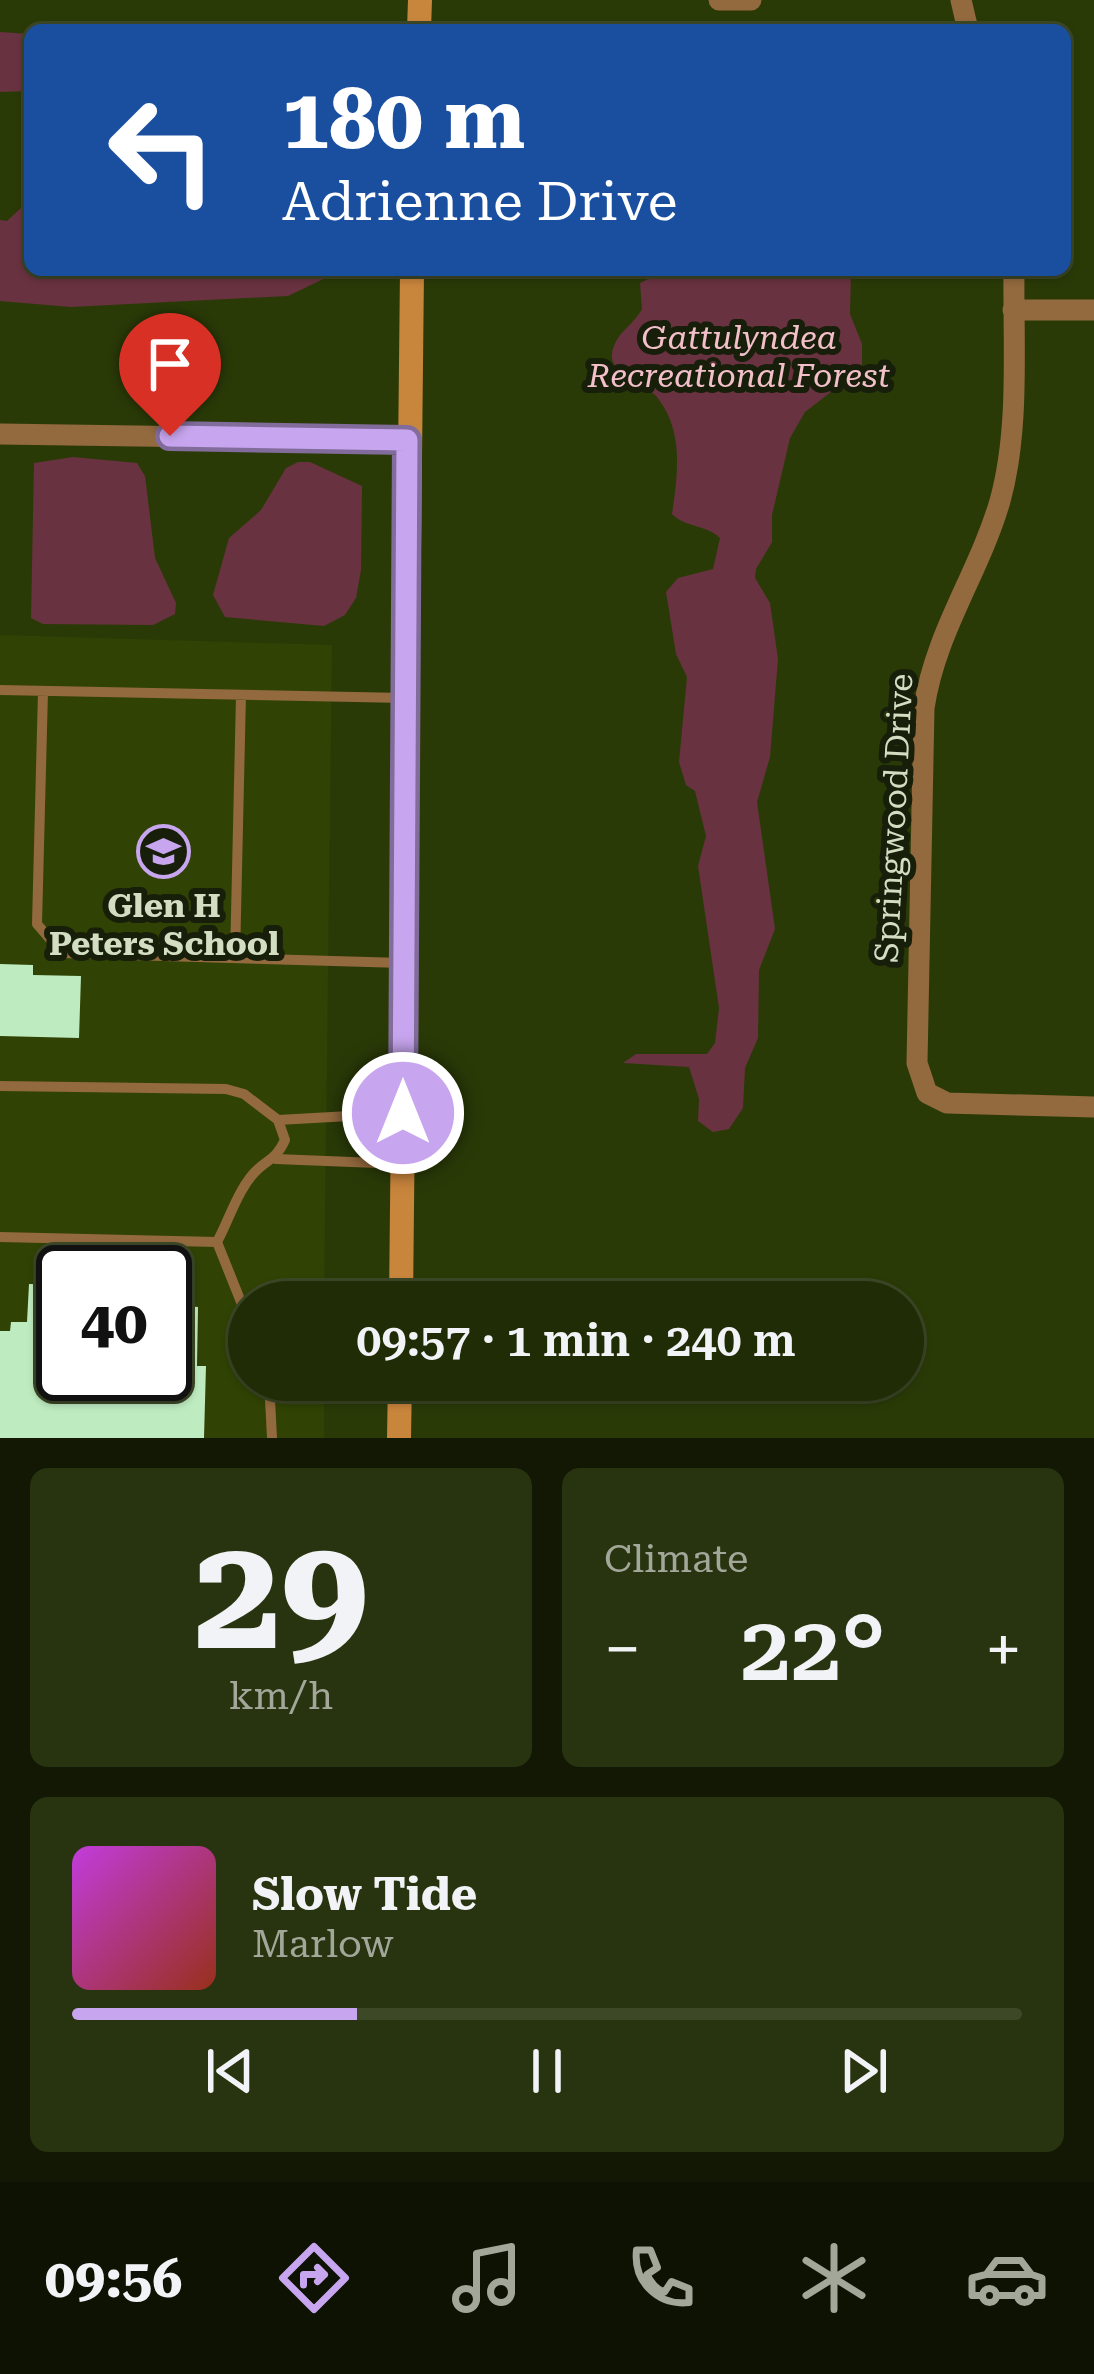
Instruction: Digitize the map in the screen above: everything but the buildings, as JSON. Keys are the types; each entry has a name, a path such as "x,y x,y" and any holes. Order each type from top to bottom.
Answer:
{"street":[{"path":"719,0 751,0"},
{"path":"401,1281 412,276"},
{"name":"Springwood Drive","path":"1013,276 1010,432 1001,497 935,654 924,708 917,1064 928,1093 947,1103 1094,1107"},
{"path":"1013,310 1094,310"},
{"path":"0,434 407,440"},
{"path":"399,1438 400,1401"}],"lane":[{"path":"0,690 405,698"},
{"path":"43,691 37,924 47,942 62,953 404,963"},
{"path":"235,958 241,695"},
{"path":"0,1086 226,1089 244,1094 278,1120 285,1140 276,1159"},
{"path":"278,1120 403,1113"},
{"path":"233,1281 217,1242 258,1169 276,1159 402,1164"},
{"path":"0,1237 217,1242"},
{"path":"270,1401 272,1438"}],"shaded area":[{"name":"Glen H Peters School","path":"0,635 332,645 324,1281 228,1281 228,1401 324,1401 324,1438 0,1438"}],"green space":[{"path":"0,32 24,34 24,91 0,92"},
{"path":"24,202 24,276 330,276 288,296 71,307 0,301 0,220 7,221"},
{"name":"Gattulyndea Recreational Forest","path":"655,276 851,276 850,314 862,344 862,368 805,412 790,438 772,515 772,542 756,569 755,578 770,603 778,659 770,757 757,802 775,929 759,970 758,1038 745,1068 743,1108 729,1129 713,1132 698,1121 699,1099 689,1067 623,1063 636,1054 707,1054 715,1043 719,1008 698,866 706,836 695,791 686,785 679,762 687,677 676,654 666,592 678,578 713,569 720,538 672,514 677,468 672,424 657,397 614,364 616,341 642,309 640,283"},
{"path":"73,457 137,463 145,476 155,558 176,603 175,614 153,625 43,624 31,618 34,463"},
{"path":"310,462 362,486 356,598 345,615 324,626 225,617 213,595 229,538 261,510 286,468"}],"place":[{"name":"Glen H Peters School","path":"164,851"}],"route":[{"path":"170,436 407,440 403,1113"}]}
